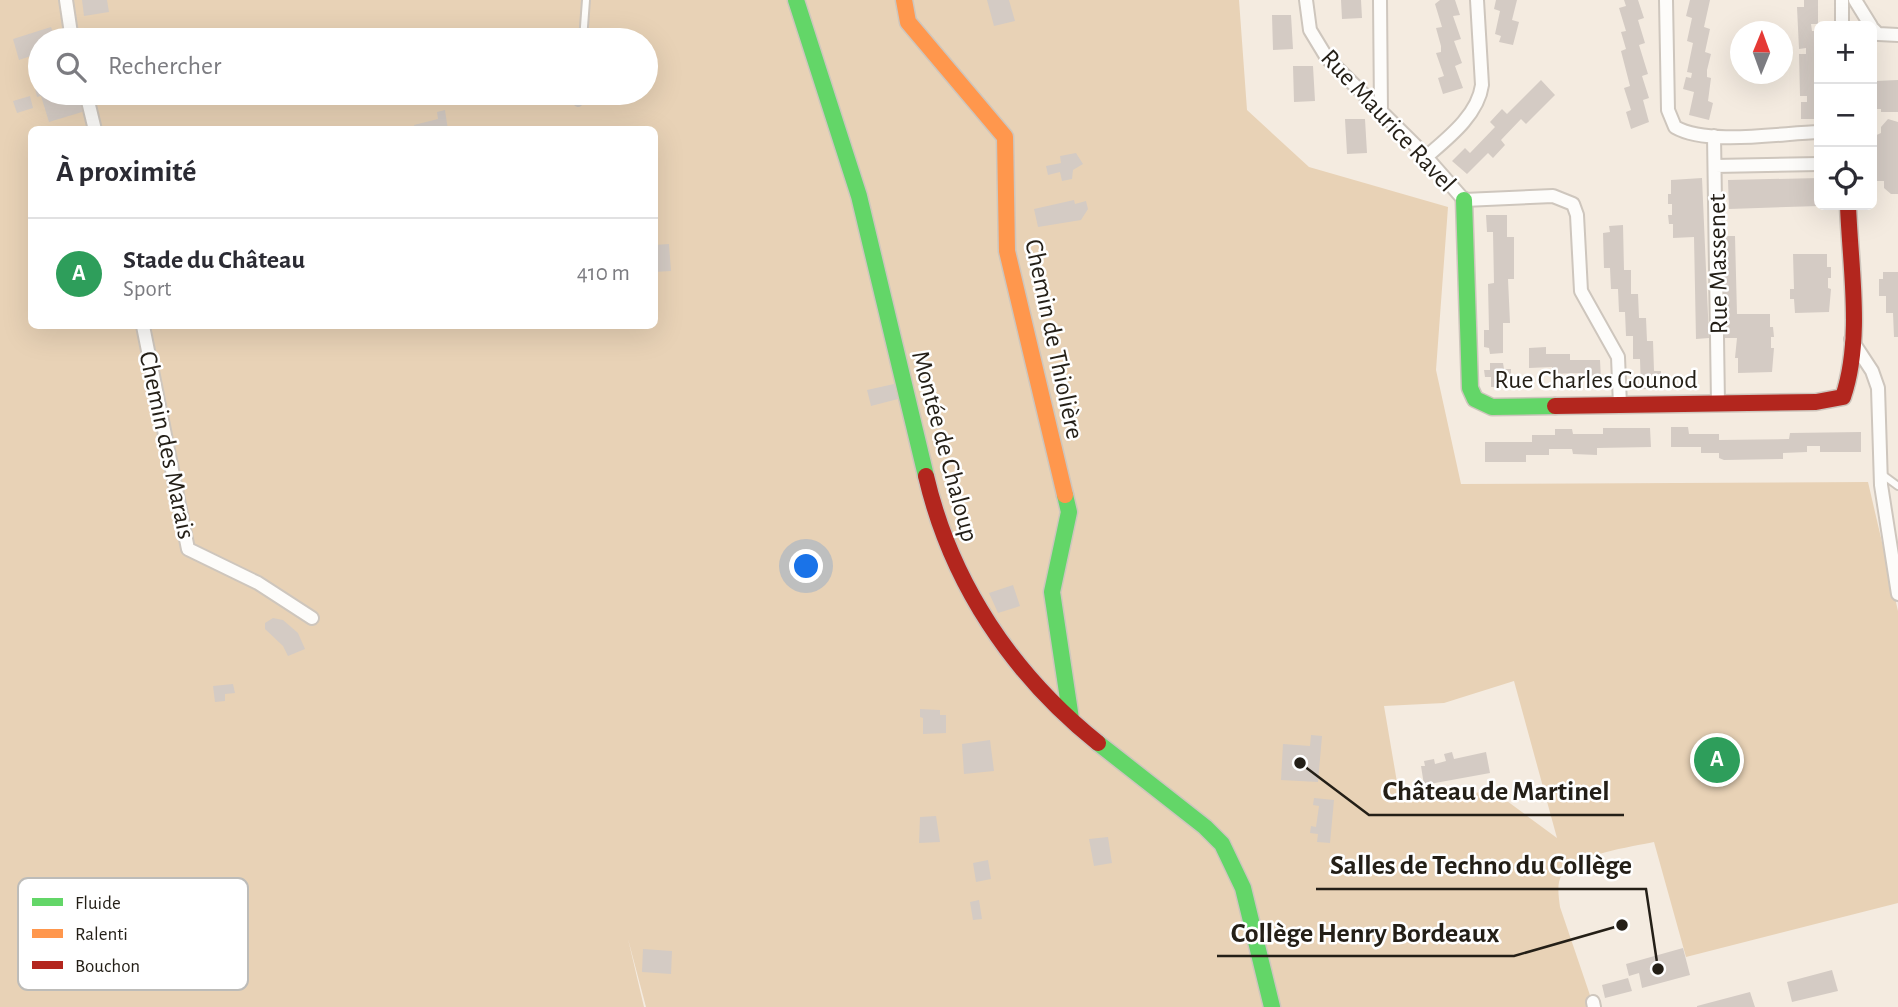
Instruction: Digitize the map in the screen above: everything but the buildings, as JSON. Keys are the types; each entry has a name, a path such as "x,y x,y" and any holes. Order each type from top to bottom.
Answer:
{"street":[{"path":"66,0 70,28"},
{"name":"Montée de Chaloup","path":"796,0 859,196 922,463 947,549 961,580 1005,650 1071,719 1205,827 1222,844 1243,888 1272,1007"},
{"name":"Chemin de Thiolière","path":"904,0 908,22 1005,137 1007,251 1069,512 1052,592 1071,719"},
{"name":"Rue Maurice Ravel","path":"1306,0 1310,30 1318,44 1464,200"},
{"path":"1380,0 1381,111"},
{"path":"1426,157 1460,124 1480,97 1477,0"},
{"path":"1666,0 1671,122 1683,132 1714,136 1814,132"},
{"path":"1842,0 1842,21"},
{"path":"1855,0 1867,21"},
{"path":"1877,32 1898,35"},
{"path":"89,105 95,126"},
{"name":"Rue Massenet","path":"1714,136 1718,403"},
{"name":"Rue Massenet","path":"1715,166 1814,164"},
{"path":"1464,200 1553,196 1573,204 1577,215 1581,291 1618,357 1620,405"},
{"name":"Rue Charles Gounod","path":"1464,200 1470,388 1475,399 1492,407 1836,400 1843,397 1849,387 1851,339"},
{"path":"1849,210 1851,339 1872,371 1878,388 1881,474 1898,594"},
{"name":"Chemin des Marais","path":"144,329 188,549 258,583 312,618"}],"lane":[{"path":"584,28 586,0"},
{"path":"1881,474 1898,486"}],"shaded area":[{"path":"0,0 1239,0 1247,110 1309,167 1448,207 1436,370 1461,484 1868,482 1898,611 1898,903 1686,957 1654,842 1618,849 1579,862 1562,875 1559,882 1560,907 1594,1007 646,1007 628,939 644,1007 0,1007","holes":["1514,681 1557,838 1492,790 1435,800 1398,788 1384,706 1444,703"]}],"traffic: fast":[{"path":"796,0 859,196 926,476"},
{"path":"1464,200 1470,388 1475,399 1492,407 1555,406"},
{"path":"1065,495 1069,512 1052,592 1071,719"},
{"path":"1098,743 1205,827 1222,844 1243,888 1272,1007"}],"traffic: slow":[{"path":"904,0 908,22 1005,137 1007,251 1065,495"}],"traffic: jam":[{"path":"1555,406 1816,402 1843,397 1849,374 1854,326 1848,210"},
{"path":"926,476 951,553 989,624 1038,687 1098,743"}],"place":[{"name":"Stade du Château","path":"1717,760"},
{"name":"Château de Martinel","path":"1300,763"},
{"name":"Collège Henry Bordeaux","path":"1622,925"},
{"name":"Salles de Techno du Collège","path":"1658,969"}]}
